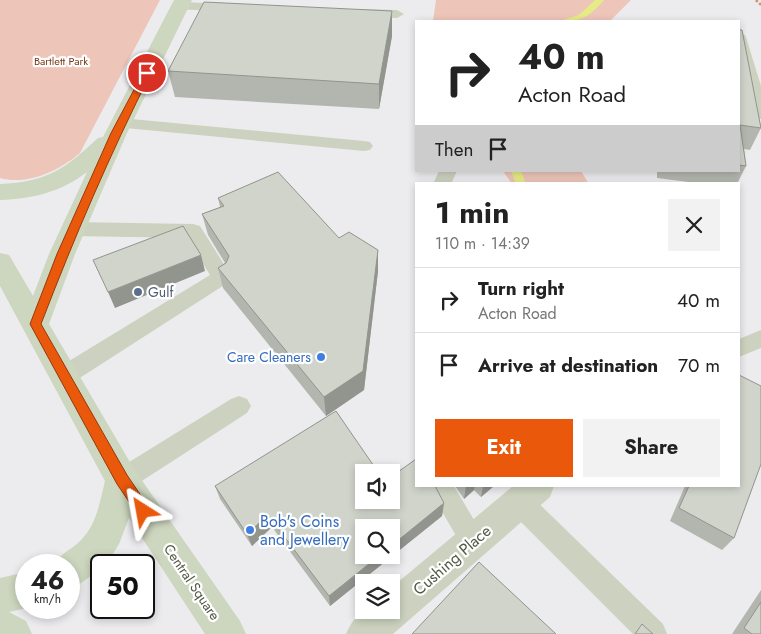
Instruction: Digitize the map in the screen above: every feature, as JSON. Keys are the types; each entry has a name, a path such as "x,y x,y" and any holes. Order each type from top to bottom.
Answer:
{"main road":[{"path":"35,324 74,229 119,128 182,3"},
{"path":"0,192 32,190 69,176 80,168 119,128"},
{"name":"Central Square","path":"0,262 122,480 228,634"},
{"path":"80,565 87,561 107,536 122,480"},
{"path":"0,596 15,593"},
{"path":"0,627 13,634"}],"street":[{"name":"Cushing Place","path":"365,634 529,494"}],"lane":[{"path":"182,3 242,8"},
{"path":"348,12 397,14"},
{"path":"740,40 761,114"},
{"path":"119,128 364,146"},
{"path":"64,376 222,277 193,231 74,229"},
{"path":"740,348 761,339"},
{"path":"122,480 240,406"},
{"path":"441,487 474,542"},
{"path":"529,494 654,634"}],"path":[{"path":"756,0 761,6"}],"green space":[{"name":"Bartlett Park","path":"0,0 160,0 80,153 63,165 43,175 22,180 0,178"},
{"path":"436,0 631,0 611,20 433,20"},
{"path":"504,172 582,172 588,182 511,182"}],"building":[{"path":"204,2 392,11 379,84 168,71"},
{"path":"740,30 742,30 761,128 740,125"},
{"path":"740,125 746,166 740,165"},
{"path":"278,172 339,238 349,232 378,250 363,371 324,397 218,268 226,263 229,256 202,214 224,206 218,198"},
{"path":"183,226 201,255 108,292 93,260"},
{"path":"740,376 761,386 761,464 734,538 679,508 689,487 740,487"},
{"path":"336,411 372,464 355,464 355,509 400,509 400,471 415,460 415,487 436,487 444,503 400,539 400,519 355,519 355,564 369,564 329,596 268,515 247,534 215,486"},
{"path":"479,562 556,634 412,634"},
{"path":"761,602 761,634 752,634 744,628"},
{"path":"642,624 653,634 635,634"}],"waterway":[{"path":"568,20 582,17 600,0"},
{"path":"516,172 520,182"}],"place":[{"name":"Gulf","path":"138,292"},
{"name":"Care Cleaners","path":"321,357"},
{"name":"Bob's Coins and Jewellery","path":"250,530"}],"route":[{"path":"143,511 122,480 35,324 62,254 116,133 147,73"}]}
